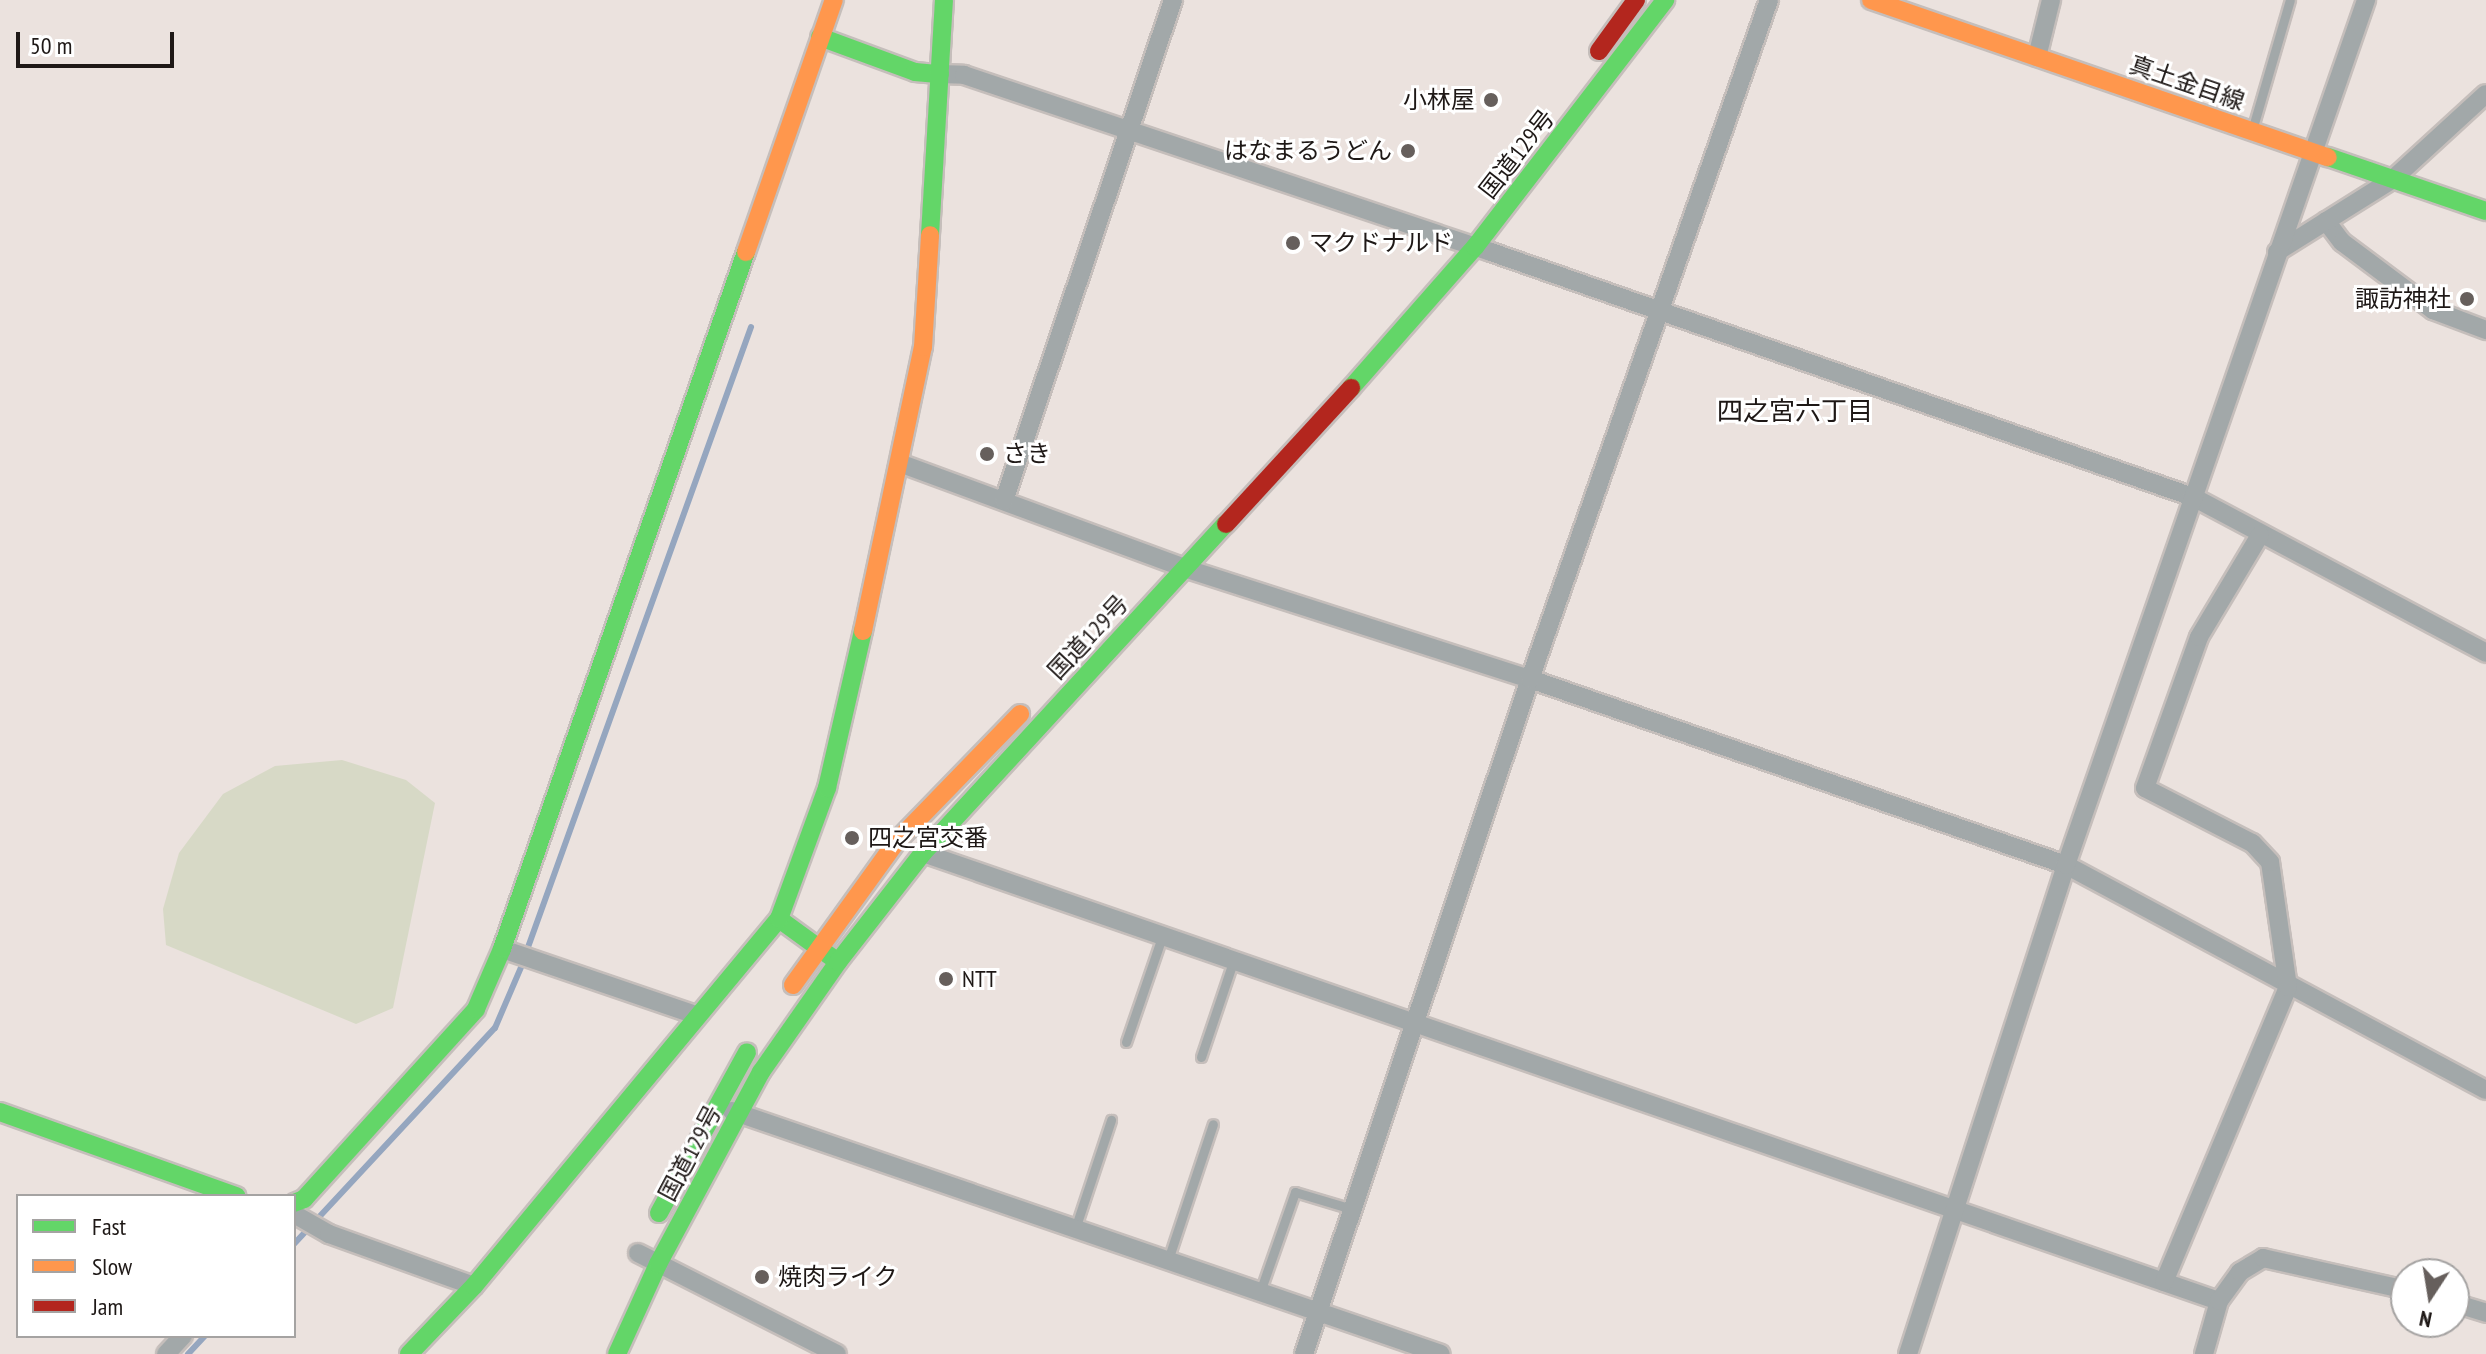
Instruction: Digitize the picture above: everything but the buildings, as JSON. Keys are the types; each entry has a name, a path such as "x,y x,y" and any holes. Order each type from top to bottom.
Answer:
{"main road":[{"path":"296,1201 442,1051 476,1009 502,949 834,0"},
{"path":"409,1354 474,1286 696,1015 779,919 827,788 902,464 923,347 944,0"},
{"path":"1583,72 1636,0"},
{"name":"国道129号","path":"617,1354 658,1264 738,1114 838,962 923,853 1475,247 1665,0"},
{"name":"真土金目線","path":"1871,0 2486,211"},
{"path":"820,37 915,72 940,74"},
{"name":"国道129号","path":"785,997 897,841 1037,696"},
{"path":"779,919 838,962"},
{"name":"国道129号","path":"641,1246 715,1106 759,1034"},
{"path":"0,1112 230,1194"}],"street":[{"path":"1004,501 1173,0"},
{"path":"1304,1354 1530,679 1769,0"},
{"path":"2037,57 2051,0"},
{"path":"1908,1354 2066,865 2311,151 2366,0"},
{"path":"940,74 964,75 1475,247 2193,497 2486,653"},
{"path":"2277,252 2392,180 2486,94"},
{"path":"2326,221 2342,242 2433,310 2486,330"},
{"path":"902,464 1184,568 1530,679 2066,865 2288,987 2486,1090"},
{"path":"2164,1282 2288,987 2270,862 2252,843 2145,788 2199,637 2260,535"},
{"path":"923,853 2219,1301"},
{"path":"502,949 696,1015"},
{"path":"715,1106 1441,1354"},
{"path":"298,1218 329,1234 474,1286"},
{"path":"641,1246 658,1264 837,1354"},
{"path":"2204,1354 2219,1301 2240,1272 2263,1258 2390,1286"},
{"path":"166,1354 181,1338"}],"lane":[{"path":"2252,131 2290,0"},
{"path":"1126,1042 1162,937"},
{"path":"1201,1057 1233,962"},
{"path":"1075,1229 1111,1120"},
{"path":"1168,1260 1213,1124"},
{"path":"1260,1292 1295,1192 1352,1209"}],"green space":[{"path":"342,760 406,780 435,803 393,1008 356,1024 166,945 163,909 179,853 223,794 275,766"}],"waterway":[{"path":"527,950 751,327"},
{"path":"296,1242 495,1028 522,965"},
{"path":"188,1354 203,1338"}],"traffic: fast":[{"path":"930,235 944,0"},
{"path":"1351,388 1475,247 1665,0"},
{"path":"820,37 915,72 940,74"},
{"path":"2328,157 2486,211"},
{"path":"296,1202 304,1199 476,1009 502,949 746,252"},
{"path":"617,1354 658,1264 761,1072 838,962 923,853 1226,524"},
{"path":"409,1354 474,1286 779,919 827,788 863,631"},
{"path":"779,919 834,959"},
{"path":"659,1213 747,1052"},
{"path":"0,1112 230,1194"}],"traffic: slow":[{"path":"746,252 834,0"},
{"path":"1871,0 2328,157"},
{"path":"863,631 923,347 930,235"},
{"path":"793,985 897,841 1020,714"}],"traffic: jam":[{"path":"1599,51 1636,0"},
{"path":"1226,524 1351,388"}],"place":[{"name":"小林屋","path":"1491,100"},
{"name":"はなまるうどん","path":"1408,151"},
{"name":"マクドナルド","path":"1293,243"},
{"name":"諏訪神社","path":"2467,299"},
{"name":"さき","path":"987,454"},
{"name":"四之宮交番","path":"852,838"},
{"name":"NTT","path":"946,979"},
{"name":"焼肉ライク","path":"762,1277"}],"district":[{"name":"四之宮六丁目","path":"1795,411"}]}
